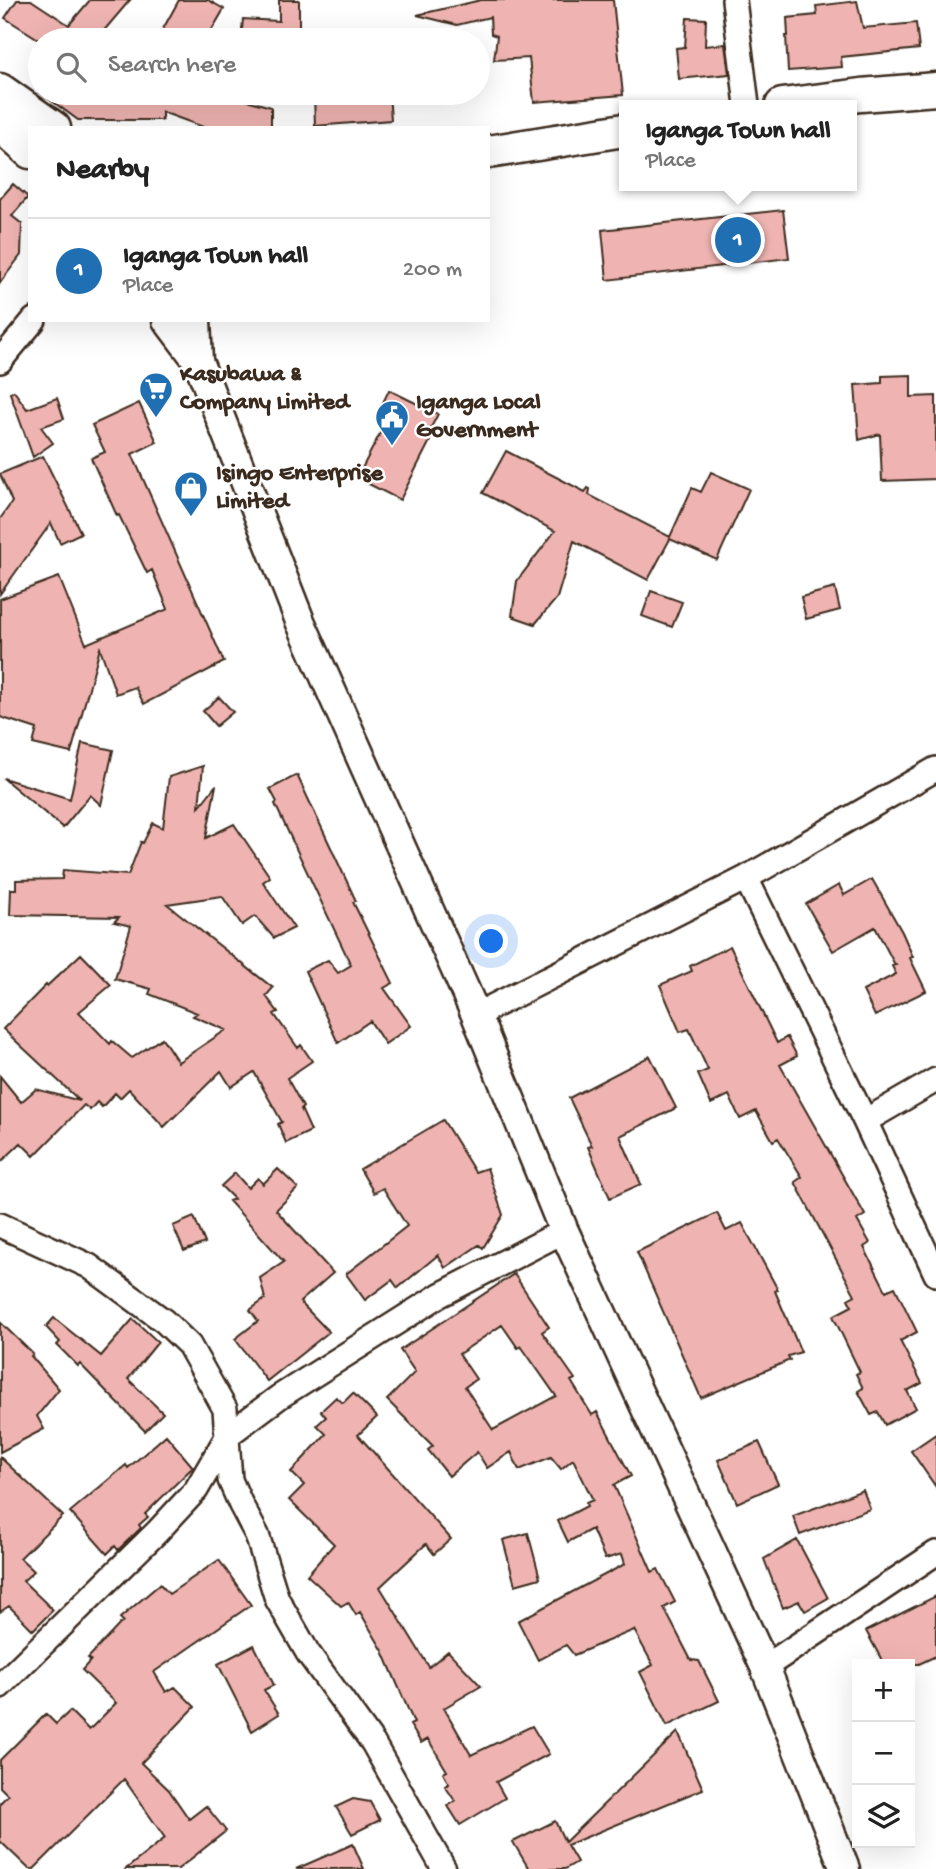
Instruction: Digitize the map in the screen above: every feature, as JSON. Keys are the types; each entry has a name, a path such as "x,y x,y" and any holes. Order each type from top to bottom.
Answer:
{"main road":[{"path":"822,100 936,89"},
{"path":"0,90 51,126"},
{"path":"0,125 28,150"},
{"path":"490,152 619,131"}],"street":[{"path":"734,0 746,100"},
{"path":"0,360 31,322"},
{"path":"169,322 198,361 300,621 476,1015 564,1231 765,1667 845,1869"},
{"path":"196,322 198,361"},
{"path":"476,1015 746,878 936,769"},
{"path":"746,878 865,1121 936,1274"},
{"path":"865,1121 936,1080"},
{"path":"0,1225 89,1266 163,1321 189,1345 225,1409 230,1480 257,1535 277,1599 308,1653 373,1743 444,1869"},
{"path":"0,1686 157,1532 196,1490 228,1435 279,1397 440,1295 564,1231"},
{"path":"765,1667 936,1553"}],"building":[{"path":"17,0 31,0 69,25 90,0 130,0 106,28 28,28 28,32 5,18"},
{"path":"179,0 208,0 224,9 213,28 164,28"},
{"path":"279,0 299,0 299,28 242,28 243,19 279,21"},
{"path":"481,0 613,0 623,95 534,102 529,58 494,60 497,36 491,34 490,17 457,25 417,15"},
{"path":"857,1 863,28 916,23 919,49 841,57 842,67 788,71 787,18 817,15 816,6"},
{"path":"687,18 706,19 705,46 725,44 729,74 679,79 676,48 685,47"},
{"path":"57,105 271,107 271,126 200,126 162,112 162,120 78,120"},
{"path":"314,105 390,105 391,120 315,126"},
{"path":"13,184 28,197 12,216 22,224 21,255 0,283 0,199"},
{"path":"783,210 789,258 607,280 602,230"},
{"path":"911,375 911,397 936,396 936,479 882,481 880,434 859,440 855,385 882,383 882,376"},
{"path":"389,390 438,414 425,439 430,441 400,500 357,478 387,420 377,415"},
{"path":"14,391 27,409 57,398 64,419 41,427 53,443 33,457 10,393"},
{"path":"139,403 157,442 132,454 224,662 144,704 135,687 116,694 100,648 71,753 33,744 37,729 0,717 0,599 59,577 86,644 168,609 152,570 147,573 91,458 105,452 92,425"},
{"path":"506,451 585,492 590,489 589,495 670,537 692,488 701,492 711,472 749,489 717,560 670,539 648,580 574,541 557,598 535,624 512,616 517,581 555,531 483,493"},
{"path":"43,456 81,533 60,543 51,523 0,594 0,519 12,502 0,474"},
{"path":"835,588 840,610 806,619 801,597"},
{"path":"651,591 682,602 672,627 642,616"},
{"path":"219,697 233,712 216,726 203,711"},
{"path":"82,743 113,750 101,805 90,795 63,828 3,778 70,799"},
{"path":"203,766 199,807 216,785 206,838 234,824 270,877 263,882 294,928 274,938 255,916 242,925 222,896 167,904 273,988 266,996 278,1012 274,1014 298,1048 301,1045 312,1061 287,1078 303,1107 301,1109 311,1131 286,1143 278,1124 282,1122 254,1072 231,1087 221,1071 164,1127 129,1089 120,1098 115,1093 102,1107 97,1102 90,1110 84,1105 34,1156 21,1143 0,1163 0,1076 21,1102 36,1089 80,1101 3,1029 81,954 111,985 79,1012 110,1044 112,1041 132,1058 162,1038 178,1062 226,1030 193,1016 197,1013 149,994 151,989 115,979 131,926 114,922 119,917 10,915 11,889 16,889 16,880 62,879 63,870 128,875 141,842 143,843 153,823 163,828 169,777"},
{"path":"297,775 356,901 353,902 393,983 384,988 411,1026 385,1044 370,1021 338,1043 305,971 328,960 338,973 351,965 270,789"},
{"path":"872,879 902,932 913,957 910,958 926,991 875,1016 863,991 896,974 892,966 895,965 875,927 833,951 806,904 839,885 844,895"},
{"path":"730,946 777,1043 787,1037 797,1056 780,1065 865,1215 857,1220 870,1243 864,1247 886,1291 895,1287 917,1332 900,1341 922,1383 907,1391 916,1408 885,1425 878,1412 871,1415 858,1391 863,1388 856,1374 860,1372 833,1316 852,1306 848,1299 855,1295 795,1182 802,1177 778,1138 773,1141 756,1111 740,1119 729,1095 711,1104 698,1074 708,1070 689,1029 680,1032 660,985 692,971 690,966"},
{"path":"650,1056 676,1108 620,1136 641,1184 610,1198 588,1147 592,1146 569,1098"},
{"path":"443,1120 475,1172 487,1168 503,1215 483,1248 479,1245 445,1268 438,1255 398,1288 392,1280 365,1300 346,1274 407,1226 383,1188 374,1193 360,1169"},
{"path":"278,1169 298,1188 276,1210 333,1273 300,1302 329,1332 267,1381 235,1339 258,1321 250,1310 265,1299 260,1278 284,1262 229,1201 234,1199 221,1186 235,1173 248,1188 258,1178 263,1184"},
{"path":"717,1213 726,1231 742,1223 778,1290 775,1291 801,1352 788,1356 790,1360 701,1398 637,1252"},
{"path":"194,1217 205,1243 184,1251 173,1226"},
{"path":"514,1274 549,1327 542,1332 575,1379 571,1381 592,1415 597,1412 631,1476 614,1485 652,1572 658,1569 675,1602 664,1608 691,1660 699,1661 719,1701 667,1726 640,1672 653,1665 634,1630 574,1655 566,1645 538,1660 518,1621 625,1564 622,1554 605,1559 592,1529 568,1542 558,1521 593,1500 573,1459 561,1469 551,1457 519,1470 511,1452 487,1468 477,1452 449,1476 428,1450 433,1446 387,1400 415,1372 400,1350","holes":["502,1325 518,1348 521,1346 556,1396 493,1430 465,1387 476,1379 459,1354"]},
{"path":"54,1318 101,1356 133,1319 158,1342 128,1379 163,1413 145,1431 80,1364 78,1366 57,1345 60,1342 46,1327"},
{"path":"0,1322 33,1354 31,1356 59,1389 37,1416 44,1429 0,1452"},
{"path":"353,1393 377,1417 358,1435 451,1539 434,1554 426,1544 380,1587 429,1667 448,1651 481,1686 444,1708 471,1755 532,1726 549,1754 496,1782 505,1798 460,1825 448,1806 455,1801 445,1786 449,1784 443,1773 447,1771 428,1739 421,1743 410,1725 414,1723 383,1651 360,1612 356,1615 348,1602 341,1606 307,1575 334,1544 289,1500 304,1485 291,1472 326,1434 317,1425 326,1417 321,1411 336,1397 343,1403"},
{"path":"936,1434 936,1487 911,1451"},
{"path":"166,1435 193,1467 145,1514 148,1517 139,1525 141,1528 118,1550 115,1546 107,1554 70,1512"},
{"path":"759,1442 778,1484 737,1503 718,1460"},
{"path":"0,1457 63,1516 20,1558 34,1571 23,1581 53,1610 33,1630 9,1606 0,1612"},
{"path":"863,1490 870,1509 800,1535 793,1516"},
{"path":"528,1533 540,1578 515,1585 503,1540"},
{"path":"797,1540 828,1598 805,1611 799,1601 783,1608 764,1559"},
{"path":"219,1560 251,1605 154,1672 166,1692 175,1687 195,1707 141,1763 169,1790 189,1819 206,1806 226,1831 178,1869 126,1869 165,1838 124,1779 34,1869 29,1869 0,1841 0,1803 8,1795 0,1787 0,1760 46,1714 56,1724 70,1711 89,1730 116,1703 82,1670 91,1660 88,1658 123,1621 120,1618 160,1584 169,1594"},
{"path":"936,1596 936,1656 919,1664 915,1664 915,1659 881,1659 866,1631"},
{"path":"254,1645 274,1685 264,1690 279,1714 252,1731 218,1664"},
{"path":"678,1732 703,1789 567,1845 577,1862 565,1869 529,1869 513,1842 555,1821 565,1842"},
{"path":"353,1799 370,1802 380,1820 352,1834 336,1807"},
{"path":"353,1844 364,1869 296,1869"}],"place":[{"name":"Iganga Town hall","path":"738,240"},
{"name":"Kasubawa & Company Limited","path":"156,419"},
{"name":"Iganga Local Government","path":"392,447"},
{"name":"Isingo Enterprise Limited","path":"191,518"}]}
